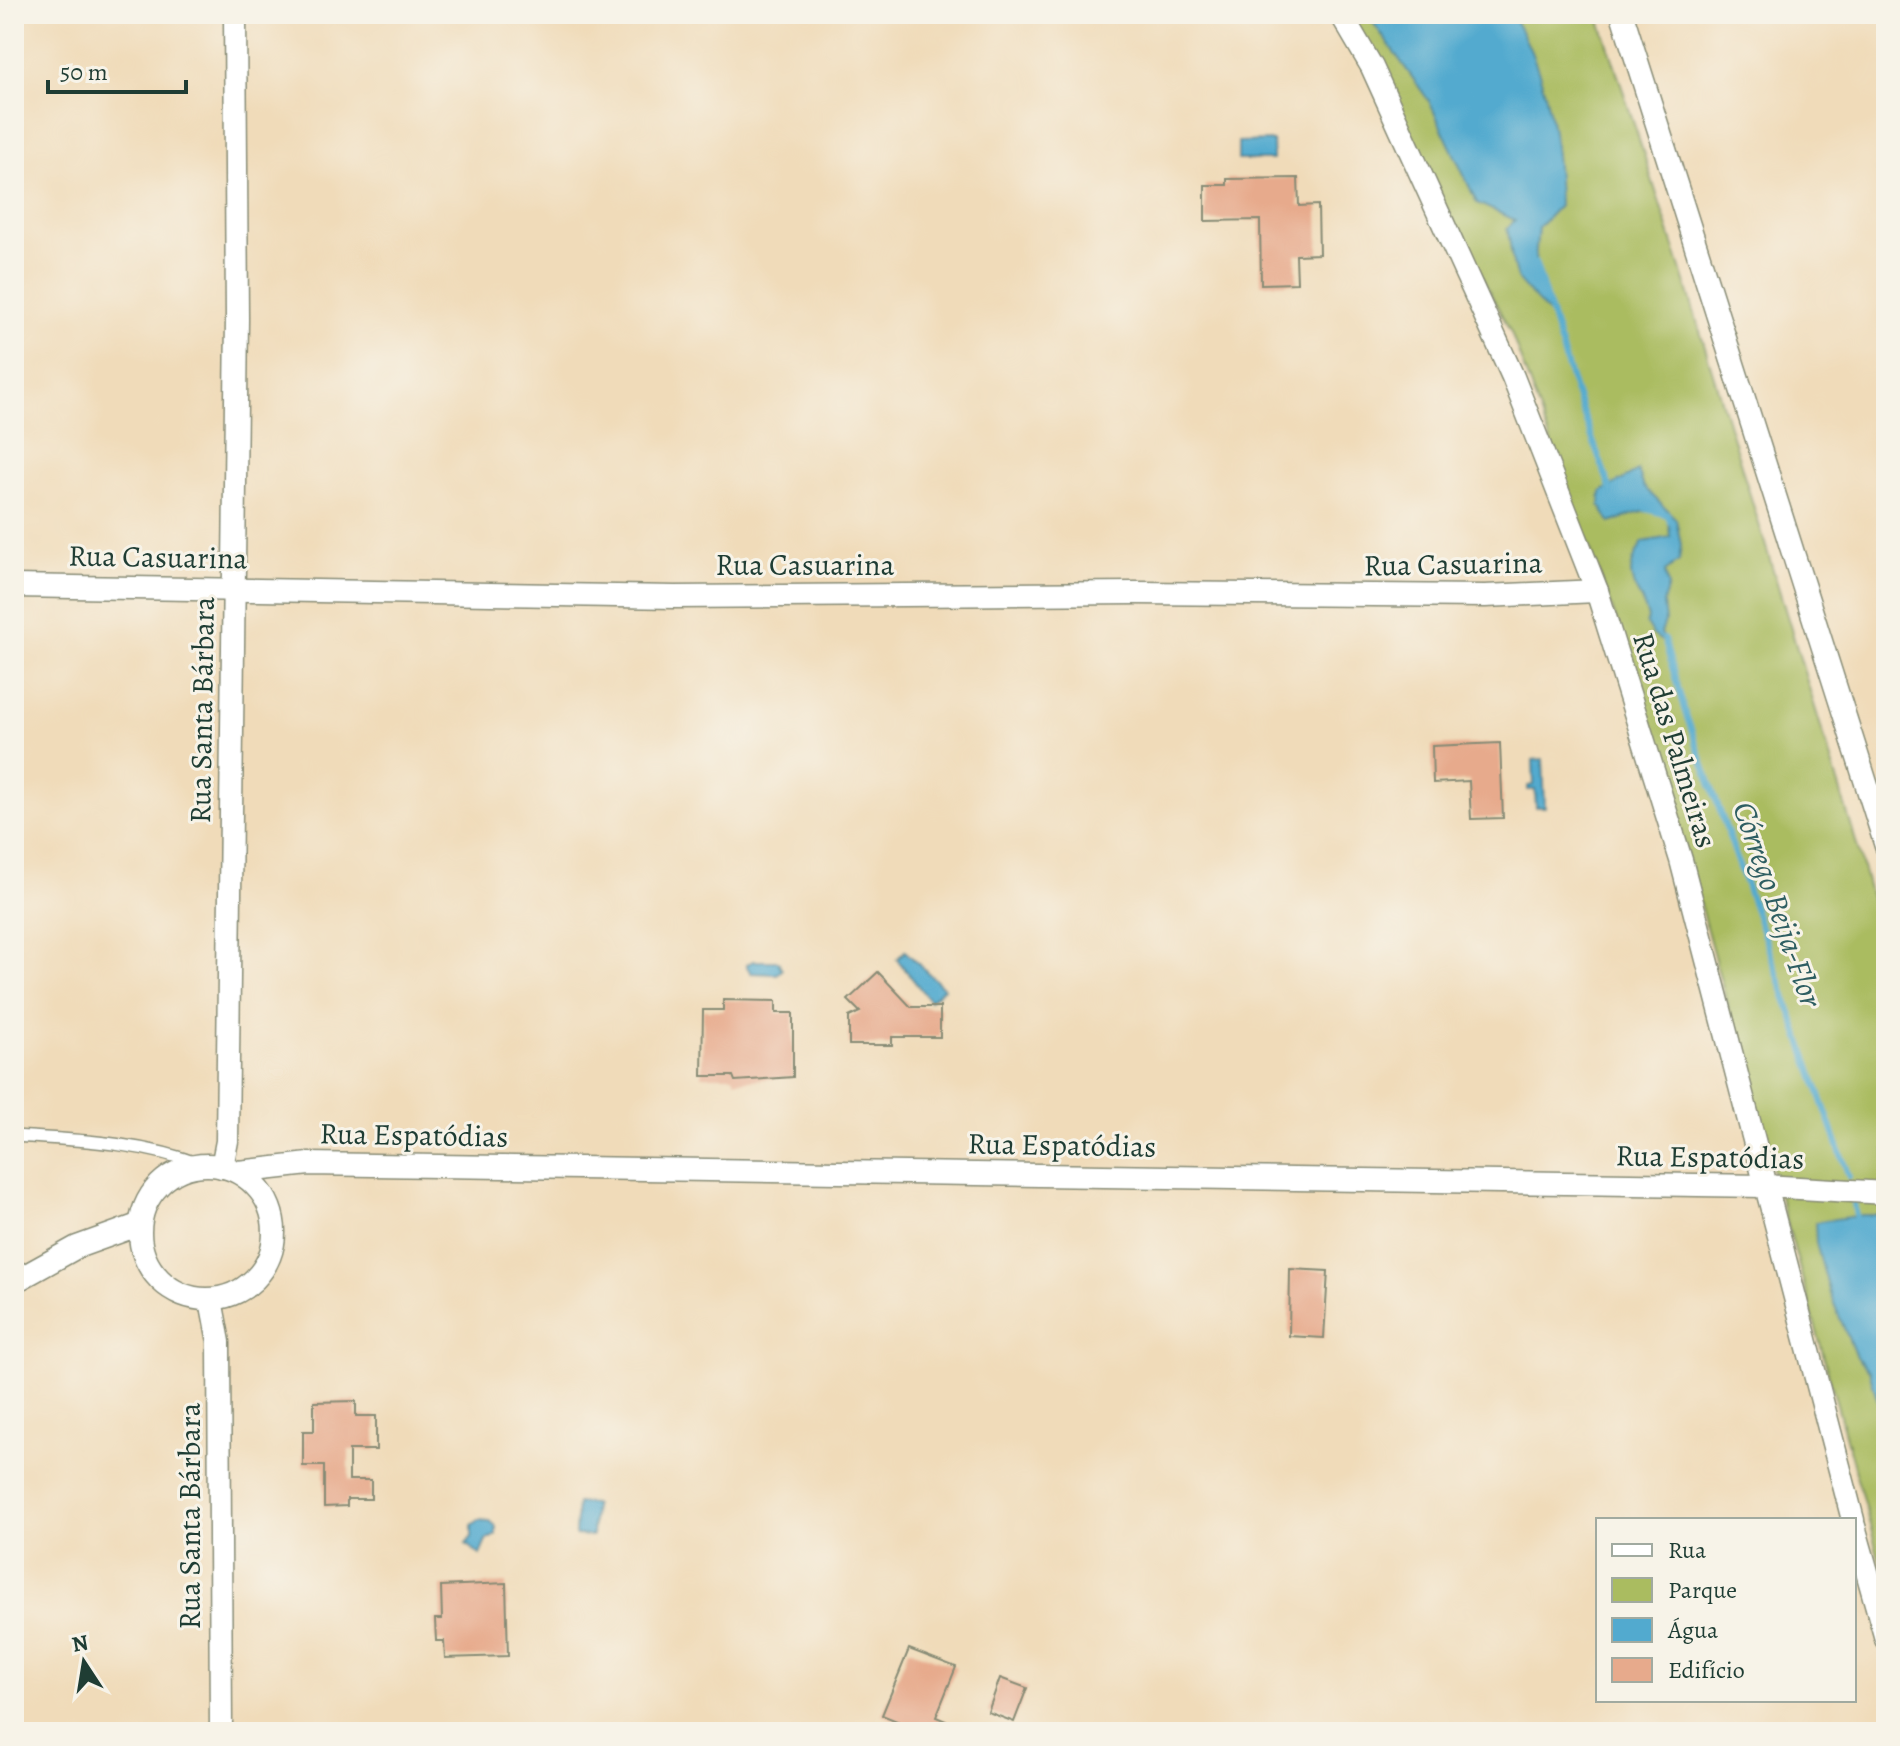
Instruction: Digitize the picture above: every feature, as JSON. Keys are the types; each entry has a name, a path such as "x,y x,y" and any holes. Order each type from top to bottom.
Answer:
{"street":[{"name":"Rua Santa Bárbara","path":"221,1168 227,1141 235,14"},
{"name":"Rua das Palmeiras","path":"1341,14 1372,67 1513,377 1597,591 1681,860 1852,1518"},
{"path":"1622,14 1886,846"},
{"name":"Rua Casuarina","path":"14,586 675,597 1120,593 1485,596 1597,591"},
{"name":"Rua Espatódias","path":"221,1168 309,1164 1764,1186 1886,1193"},
{"path":"221,1168 255,1185 268,1203 274,1224 273,1246 266,1266 252,1283 233,1294 211,1300 190,1298 171,1289 155,1275 144,1257 138,1225 150,1197 163,1181 181,1170 221,1168"},
{"path":"14,1282 77,1247 138,1225"},
{"name":"Rua Santa Bárbara","path":"211,1300 219,1342 221,1732"},
{"name":"Rua das Palmeiras","path":"1856,1534 1886,1639"}],"lane":[{"path":"14,1136 97,1141 171,1154 221,1168"}],"green space":[{"path":"1346,14 1598,14 1678,259 1857,845 1886,954 1886,1584 1639,682 1511,333"}],"water":[{"path":"1379,14 1511,14 1523,35 1542,82 1556,156 1559,206 1538,228 1535,261 1553,319 1516,275 1507,228 1515,220 1477,203 1429,101 1372,21"},
{"path":"1273,141 1273,160 1238,160 1238,142"},
{"path":"1638,471 1644,487 1676,519 1681,545 1679,561 1665,572 1668,586 1663,603 1665,622 1661,633 1667,645 1652,634 1646,624 1648,618 1631,574 1643,542 1670,537 1668,515 1647,511 1610,523 1600,505 1601,492"},
{"path":"1543,759 1545,807 1536,807 1535,790 1528,790 1528,786 1534,785 1533,760"},
{"path":"905,951 944,988 930,1001 897,959"},
{"path":"753,961 778,961 782,970 777,974 751,973 746,965"},
{"path":"1886,1215 1886,1428 1869,1371 1856,1357 1830,1294 1816,1243 1815,1222"},
{"path":"577,1503 594,1504 592,1536 575,1535"},
{"path":"479,1520 489,1521 496,1527 496,1535 486,1541 480,1555 466,1544 472,1537 472,1525"}],"building":[{"path":"1298,178 1299,206 1318,205 1319,254 1296,255 1297,283 1261,284 1260,220 1205,221 1205,185 1227,185 1227,179"},
{"path":"1500,743 1503,818 1471,819 1469,781 1433,783 1432,746"},
{"path":"878,972 911,1007 940,1007 940,1037 892,1037 892,1045 849,1045 849,1017 860,1012 848,1000"},
{"path":"723,1000 776,1001 776,1013 793,1013 793,1077 735,1081 733,1076 702,1076 703,1010 723,1010"},
{"path":"1290,1269 1328,1271 1324,1338 1289,1336"},
{"path":"356,1401 356,1416 376,1416 376,1450 349,1450 349,1480 371,1480 371,1499 347,1499 347,1506 324,1507 324,1466 303,1466 303,1431 314,1431 314,1402"},
{"path":"506,1583 508,1656 445,1658 444,1641 436,1641 435,1619 442,1619 441,1586"},
{"path":"909,1649 956,1667 936,1717 972,1732 924,1732 882,1715"},
{"path":"1000,1678 1027,1688 1014,1722 988,1712"}],"waterway":[{"name":"Córrego Beija-Flor","path":"1535,262 1574,388 1612,493"},
{"path":"1643,508 1668,515 1670,522"},
{"name":"Córrego Beija-Flor","path":"1664,639 1684,709 1849,1177"},
{"name":"Córrego Beija-Flor","path":"1854,1203 1857,1224"}]}
